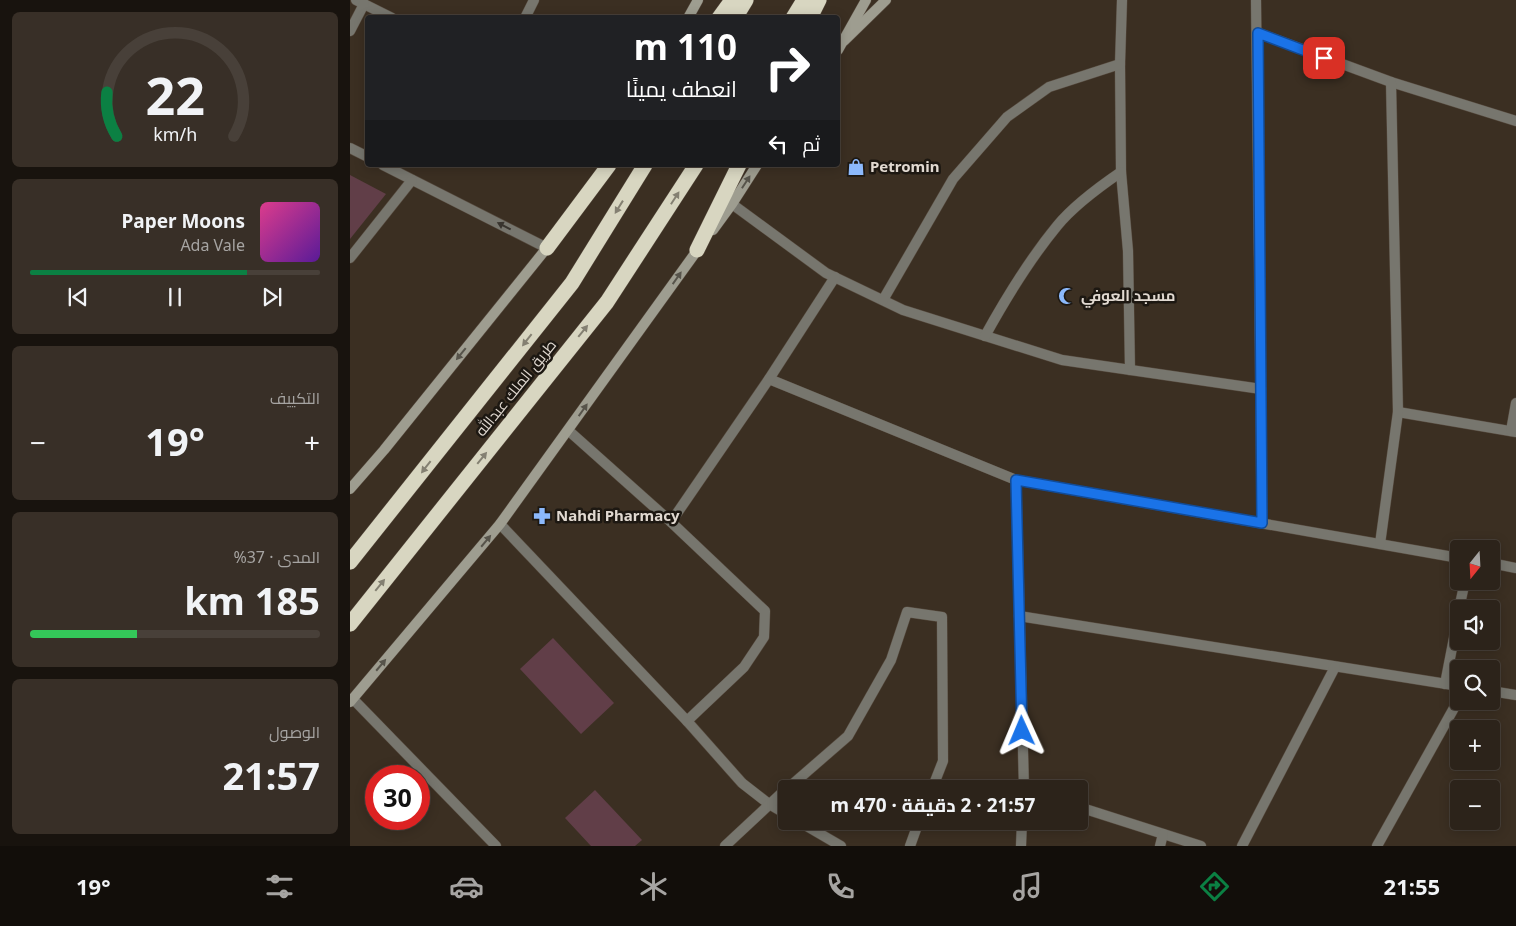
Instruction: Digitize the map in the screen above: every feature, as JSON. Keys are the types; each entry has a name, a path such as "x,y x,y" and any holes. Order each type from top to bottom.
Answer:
{"highway":[{"path":"721,15 732,0"},
{"path":"738,15 746,0"},
{"path":"795,15 804,0"},
{"path":"812,15 819,0"},
{"path":"547,248 608,167"},
{"name":"طريق الملك عبدالله","path":"350,562 572,283 644,167"},
{"name":"طريق الملك عبدالله","path":"350,624 607,302 695,167"},
{"path":"697,250 737,167"}],"main road":[{"path":"690,15 698,0"},
{"path":"840,47 866,0"},
{"path":"844,41 886,0"},
{"path":"350,489 384,450 547,248 599,167"},
{"path":"352,700 500,524 732,204 756,167"}],"street":[{"path":"526,15 534,0"},
{"path":"1122,0 1120,64 1121,172 1128,251 1130,370"},
{"path":"1256,0 1258,33 1262,523"},
{"path":"350,31 360,2 386,15"},
{"path":"1258,33 1391,82 1516,121"},
{"path":"883,300 953,179 1006,117 1049,86 1120,64"},
{"path":"1380,544 1398,412 1391,82"},
{"path":"350,148 365,156"},
{"path":"387,167 547,248"},
{"path":"985,336 1015,283 1058,225 1097,188 1121,172"},
{"path":"350,258 412,180"},
{"path":"732,204 826,273 903,310 1062,360 1261,389"},
{"path":"671,522 769,379 835,277"},
{"path":"769,379 1016,480 1450,556"},
{"path":"1398,412 1513,432 1516,403"},
{"path":"568,431 671,522 765,611 764,637 744,667 687,721"},
{"path":"1016,480 1024,780"},
{"path":"500,524 687,721 742,783 778,809"},
{"path":"1500,565 1516,568"},
{"path":"797,780 848,736 891,660 907,612 942,616 943,761 936,780"},
{"path":"1019,616 1450,685"},
{"path":"1445,684 1451,650"},
{"path":"1242,846 1335,667"},
{"path":"1500,692 1516,695"},
{"path":"352,700 496,846"},
{"path":"1377,846 1453,710"},
{"path":"725,846 778,796"},
{"path":"1088,810 1201,846"},
{"path":"813,830 841,846"},
{"path":"910,846 916,830"},
{"path":"1021,846 1022,830"},
{"path":"1160,846 1164,834"}],"shaded area":[{"path":"350,175 386,194 350,239"},
{"path":"553,638 614,703 581,734 520,669"},
{"path":"595,790 642,840 635,846 591,846 565,818"}],"place":[{"name":"Petromin","path":"856,167"},
{"name":"مسجد العوفي","path":"1067,296"},
{"name":"Nahdi Pharmacy","path":"542,516"}],"route":[{"path":"1022,731 1016,480 1262,523 1258,33 1324,58"}]}
